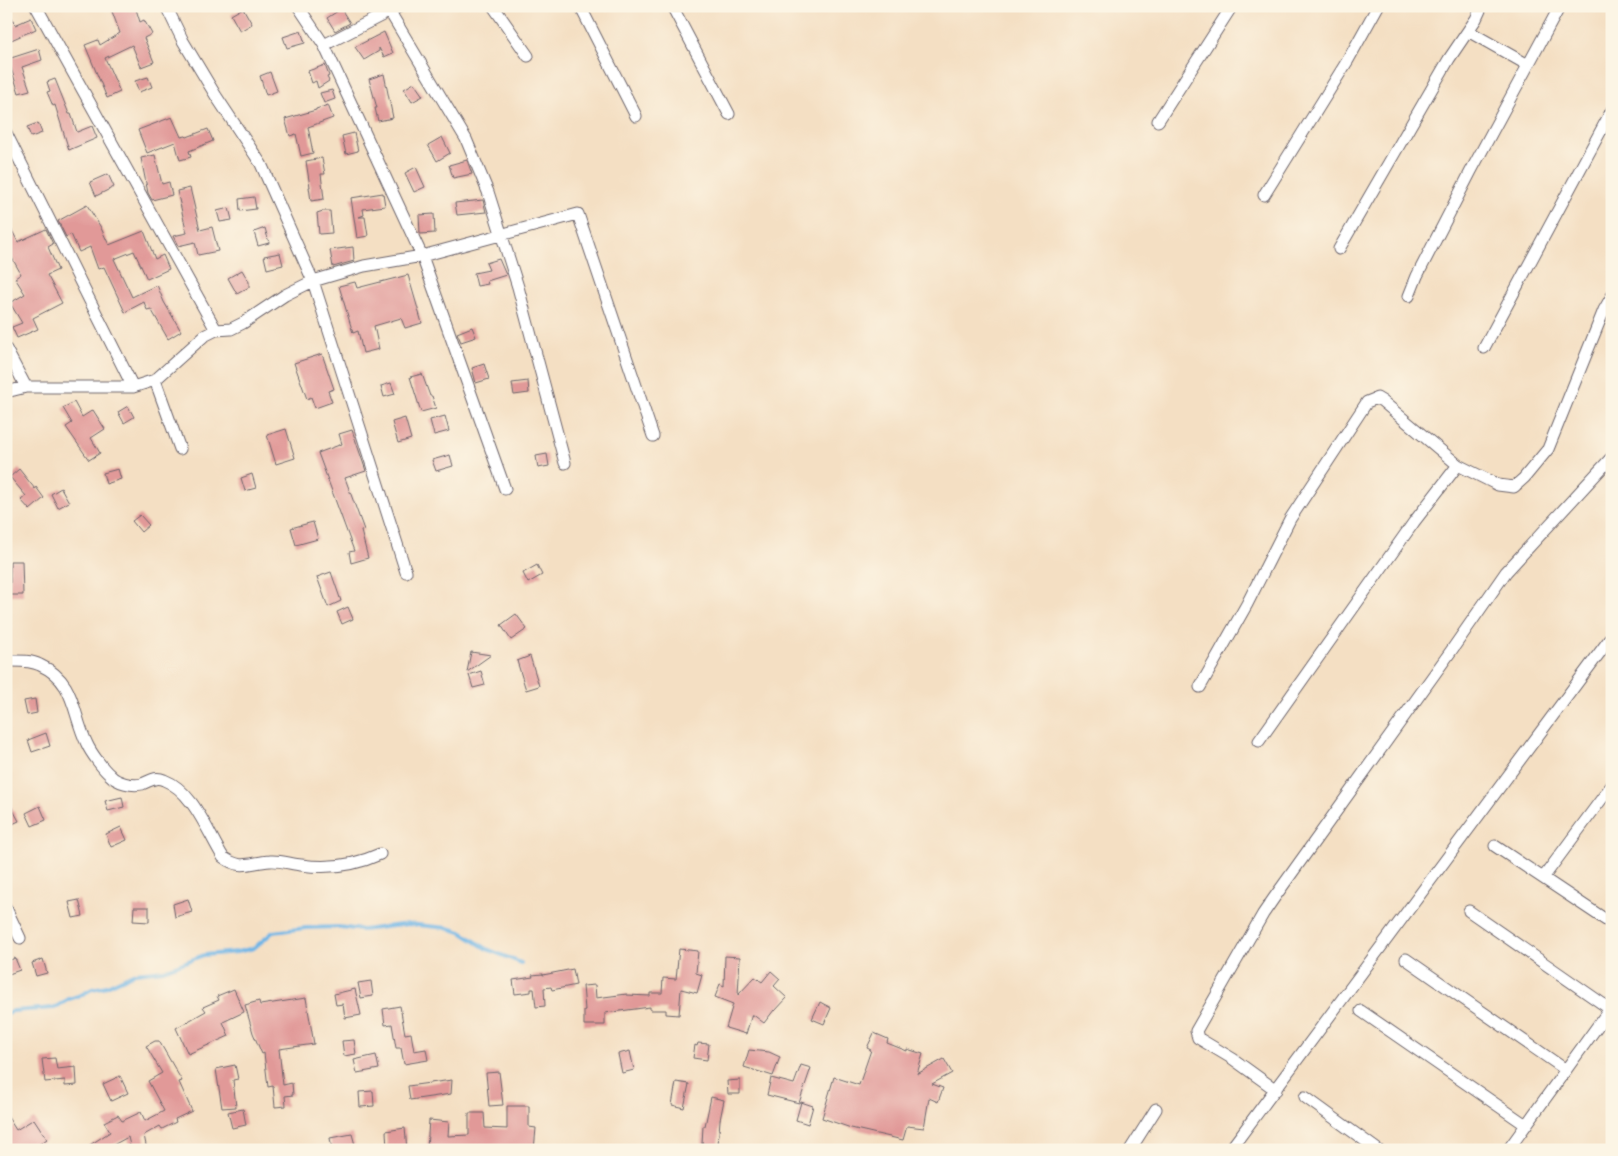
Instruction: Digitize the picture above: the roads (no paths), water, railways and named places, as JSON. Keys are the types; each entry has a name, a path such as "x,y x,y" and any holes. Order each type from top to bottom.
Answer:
{"street":[{"path":"36,6 216,330"},
{"path":"166,6 183,41 216,96 261,164 313,281 406,572"},
{"path":"298,6 324,45 422,256 505,489"},
{"path":"493,6 528,56"},
{"path":"580,6 636,116"},
{"path":"672,6 729,114"},
{"path":"1158,121 1232,6"},
{"path":"1264,195 1348,60 1378,6"},
{"path":"1339,249 1449,59 1482,6"},
{"path":"1409,296 1417,276 1471,171 1560,6"},
{"path":"324,45 395,9 466,138 488,192 518,287 565,463"},
{"path":"1468,31 1528,65"},
{"path":"1484,348 1612,110"},
{"path":"6,133 133,387"},
{"path":"6,392 26,387 133,387 155,380 204,336 216,330 231,329 243,323 285,295 313,281 364,266 422,256 578,214 653,436"},
{"path":"1200,687 1247,604 1290,519 1367,402 1377,398 1382,401 1458,466 1498,485 1514,487 1548,449 1604,310 1612,296"},
{"path":"6,349 26,387"},
{"path":"155,380 180,449"},
{"path":"1276,1090 1233,1059 1198,1038 1196,1032 1268,906 1506,572 1612,457"},
{"path":"1259,741 1414,522 1458,466"},
{"path":"1230,1150 1612,636"},
{"path":"6,661 24,661 39,664 62,680 72,698 87,744 110,776 121,782 133,785 142,784 155,778 163,779 177,787 186,794 223,857 231,863 245,866 271,861 304,865 348,865 380,854"},
{"path":"1543,878 1612,785"},
{"path":"1495,846 1612,924"},
{"path":"6,908 20,938"},
{"path":"1470,911 1611,1007 1508,1150"},
{"path":"1406,959 1566,1070"},
{"path":"1361,1011 1526,1125"},
{"path":"1305,1097 1378,1150"},
{"path":"1130,1150 1156,1109"}],"waterway":[{"path":"6,1014 13,1011 54,1008 92,989 107,986 135,973 164,970 204,955 237,952 254,948 273,932 306,928 338,927 363,930 408,924 448,928 461,932 487,949 521,963"}]}
